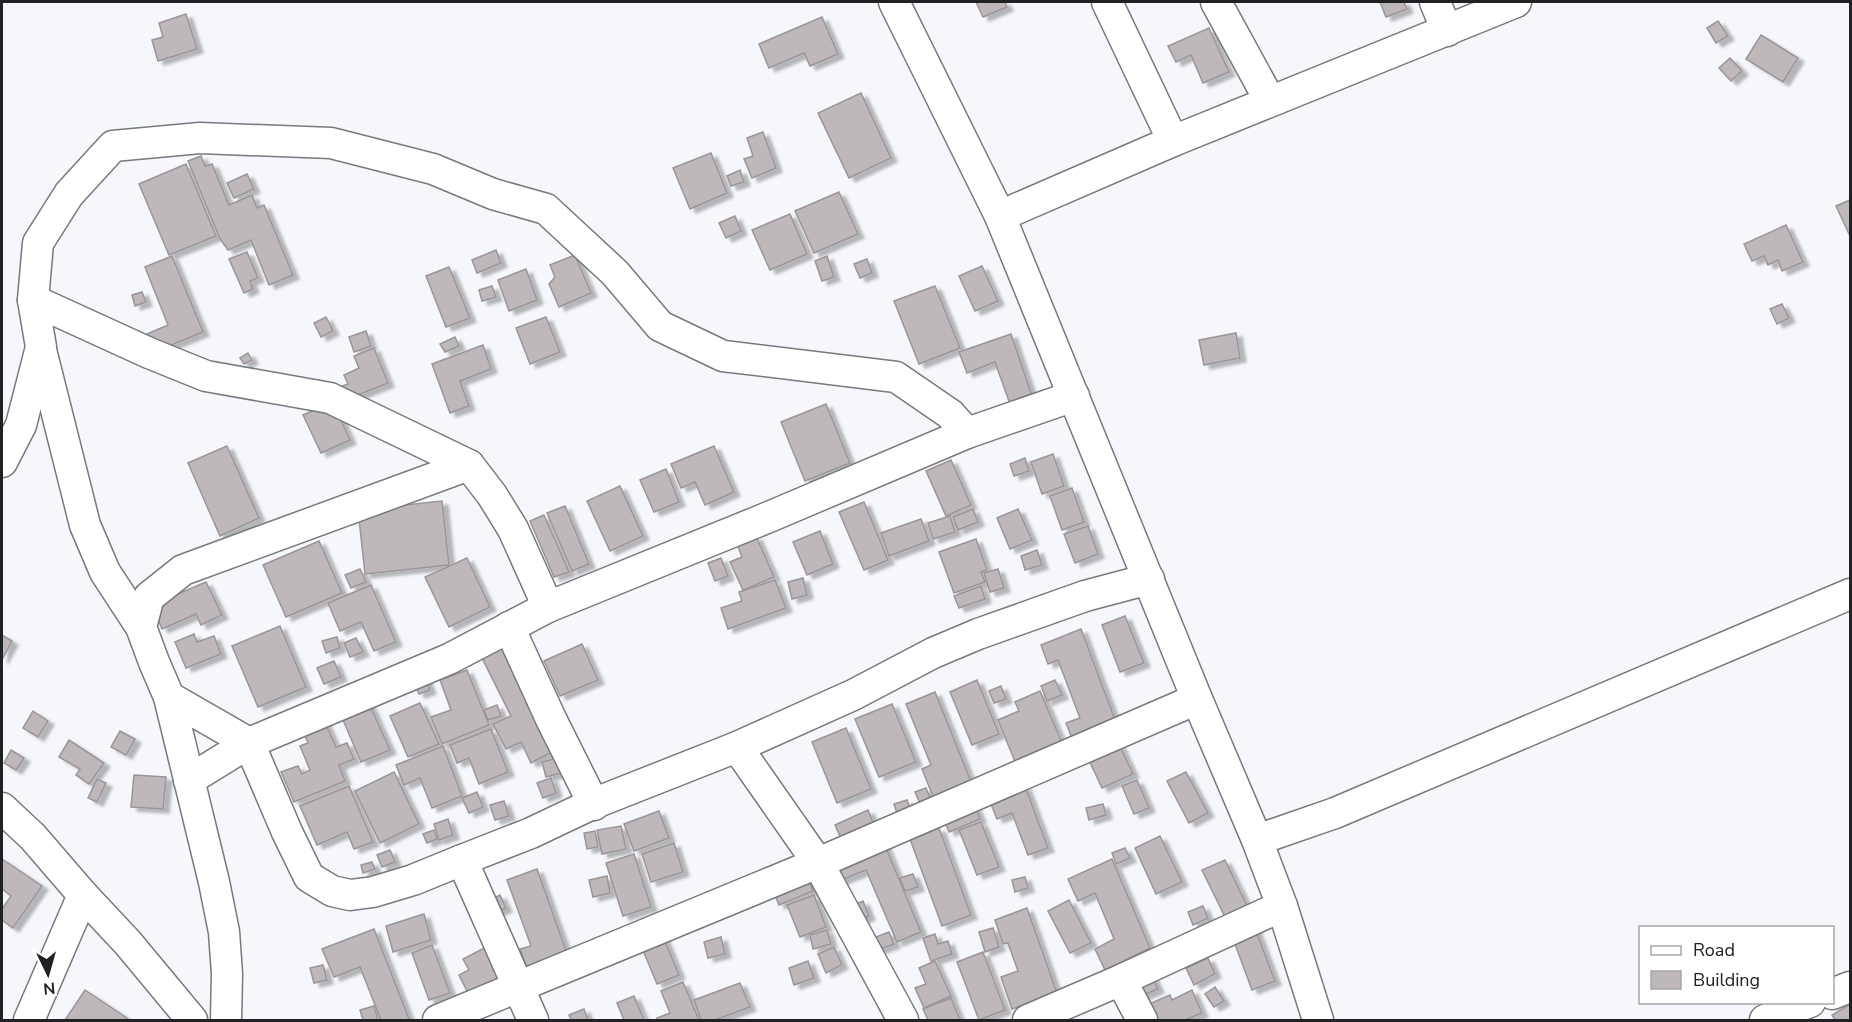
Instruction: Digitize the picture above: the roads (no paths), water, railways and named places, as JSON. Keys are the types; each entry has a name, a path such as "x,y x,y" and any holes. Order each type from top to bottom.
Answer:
{"street":[{"path":"894,2 1000,216 1257,840 1282,906 1318,1020"},
{"path":"1107,2 1173,141"},
{"path":"1216,2 1270,101"},
{"path":"1435,2 1447,30"},
{"path":"1000,216 1173,141 1516,2"},
{"path":"226,1020 227,974 224,932 169,696 141,627 105,572 86,525 40,347 33,300 38,243 69,194 113,146 200,138 331,143 433,170 493,194 546,209 615,273 660,326 723,356 896,377 950,414 967,433"},
{"path":"33,300 149,353 206,376 330,398 469,465 492,495 513,529 548,608"},
{"path":"2,462 21,425 40,347"},
{"path":"189,780 249,743 449,659 548,608 967,433 1074,396"},
{"path":"141,627 149,597 183,570 469,465"},
{"path":"169,696 249,743 286,832 309,877 332,891 350,895 374,892 413,880 531,833 737,747 853,695 933,653 978,634 1085,596 1149,579"},
{"path":"1257,840 1335,813 1851,594"},
{"path":"509,627 594,805"},
{"path":"438,1020 818,863 1197,699"},
{"path":"737,747 818,863 903,1020"},
{"path":"2,808 33,837 83,895 128,942 192,1020"},
{"path":"462,860 533,1020"},
{"path":"29,1020 83,895"},
{"path":"1028,1020 1282,906"},
{"path":"1121,980 1142,1020"},
{"path":"1834,994 1851,987"},
{"path":"1765,1020 1805,1004"}]}
